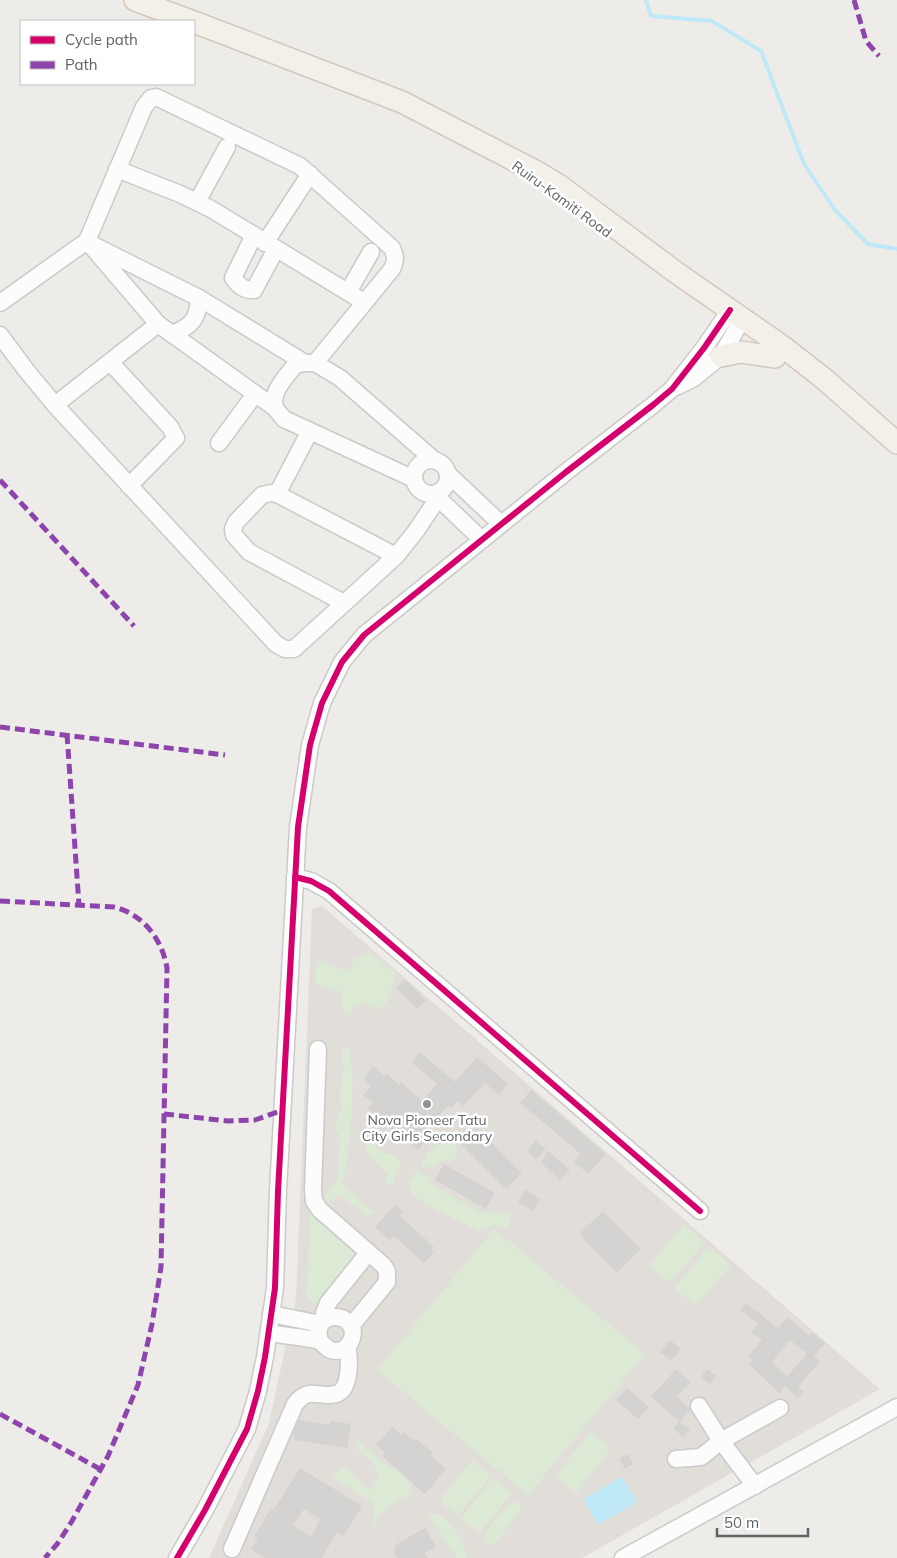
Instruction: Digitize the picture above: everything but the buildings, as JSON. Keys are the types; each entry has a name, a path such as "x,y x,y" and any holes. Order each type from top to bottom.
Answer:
{"main road":[{"name":"Ruiru-Kamiti Road","path":"136,0 187,20"},
{"name":"Ruiru-Kamiti Road","path":"195,23 402,102 537,172 560,186 674,270 734,319 775,356 897,448"},
{"name":"Ruiru-Kamiti Road","path":"734,319 782,346 823,378 897,444"},
{"path":"721,356 741,352 775,356"}],"street":[{"path":"0,302 87,241 144,107 151,98 156,98 300,166 392,248 396,256 396,262 392,269 310,363 295,365 277,388 275,408"},
{"path":"197,202 228,147"},
{"path":"117,169 211,209 364,302"},
{"path":"265,242 310,174"},
{"path":"87,241 199,298 310,363 340,378 434,460 444,465 448,474 501,524"},
{"path":"87,241 165,329 275,408 284,419 414,479"},
{"path":"348,292 371,252"},
{"path":"136,298 142,284 155,275"},
{"path":"55,405 110,362 165,329 184,329 191,323 198,311 199,298"},
{"path":"672,389 694,378 721,356 734,319"},
{"path":"177,1558 205,1510 246,1429 258,1391 269,1333 275,1288 278,1191 298,827 310,745 322,703 342,662 364,634 672,389 734,319"},
{"path":"0,335 55,405 276,644 285,649 294,649 396,556 416,531 436,496 447,485 448,474"},
{"path":"110,362 170,427 176,438 129,486"},
{"path":"219,443 255,394"},
{"path":"277,494 310,431"},
{"path":"434,460 419,464 416,469 414,479 419,489 436,496 482,540"},
{"path":"344,603 249,552 234,535 233,529 236,522 262,495 277,494 396,556"},
{"path":"295,877 311,881 329,891 700,1210"},
{"path":"318,1049 314,1201 320,1210 383,1265 388,1277 351,1326"},
{"path":"272,1314 323,1322 329,1318 340,1317 351,1326 353,1334 347,1346 340,1351 328,1350 320,1341 318,1336 323,1322 324,1313 328,1303 368,1253"},
{"path":"269,1333 320,1341"},
{"path":"232,1549 300,1398 307,1394 335,1395 343,1388 349,1368 347,1346"},
{"path":"699,1406 720,1441 755,1486"},
{"path":"623,1558 897,1407"},
{"path":"676,1459 701,1457 720,1441 780,1408"}],"shaded area":[{"name":"Nova Pioneer Tatu City Girls Secondary","path":"322,906 880,1389 582,1558 209,1558 269,1423 296,1299 312,909"}],"green space":[{"path":"371,953 396,974 387,1002 378,1011 371,1005 362,1003 346,1016 342,1007 343,993 316,984 315,969 319,961 349,972 355,959"},
{"path":"348,1046 353,1078 348,1162 343,1184 373,1213 367,1216 339,1195 332,1199 327,1206 322,1198 338,1179 340,1136 334,1129 342,1107 339,1097 344,1068 341,1053"},
{"path":"455,1139 457,1155 453,1161 444,1160 430,1168 421,1164 428,1151 442,1140"},
{"path":"373,1142 382,1153 392,1155 400,1160 401,1165 391,1185 384,1181 388,1174 373,1160 364,1147"},
{"path":"415,1170 427,1176 431,1184 477,1211 510,1213 508,1226 503,1229 492,1225 479,1231 423,1202 412,1193 408,1181 414,1176"},
{"path":"310,1209 348,1243 355,1254 317,1308 307,1296"},
{"path":"684,1224 705,1242 670,1283 649,1266"},
{"path":"494,1229 645,1354 528,1495 377,1370"},
{"path":"709,1247 731,1265 695,1306 674,1288"},
{"path":"590,1432 611,1448 576,1493 555,1477"},
{"path":"358,1441 383,1463 400,1473 410,1484 412,1495 391,1504 379,1517 372,1532 374,1504 332,1477 346,1465 353,1476 372,1490 379,1477 372,1461 356,1449"},
{"path":"472,1460 491,1475 458,1516 439,1501"},
{"path":"493,1478 512,1493 479,1533 460,1519"},
{"path":"513,1501 523,1507 498,1540 490,1547 483,1539 498,1515"},
{"path":"428,1515 440,1515 450,1524 463,1545 467,1558 457,1558"}],"water":[{"path":"622,1477 637,1502 598,1525 583,1499"}],"waterway":[{"path":"646,0 651,16 712,21 761,51 804,164 835,210 868,244 897,249"}],"marked path":[{"path":"854,0 866,41 879,56"},
{"path":"0,480 134,626"},
{"path":"0,727 225,755"},
{"path":"67,734 79,905"},
{"path":"0,901 114,907 124,910 134,915 150,929 161,947 167,968 161,1267 152,1324 138,1385 108,1456 72,1521 58,1543 45,1558"},
{"path":"164,1114 228,1121 255,1120 283,1110"},
{"path":"0,1414 100,1469"}],"cycle path":[{"path":"177,1558 205,1510 247,1429 265,1357 275,1288 278,1191 298,827 310,745 322,703 342,662 364,635 672,389 704,348 730,310"},
{"path":"295,877 311,881 329,891 700,1211"}],"place":[{"name":"Nova Pioneer Tatu City Girls Secondary","path":"427,1104"}]}
